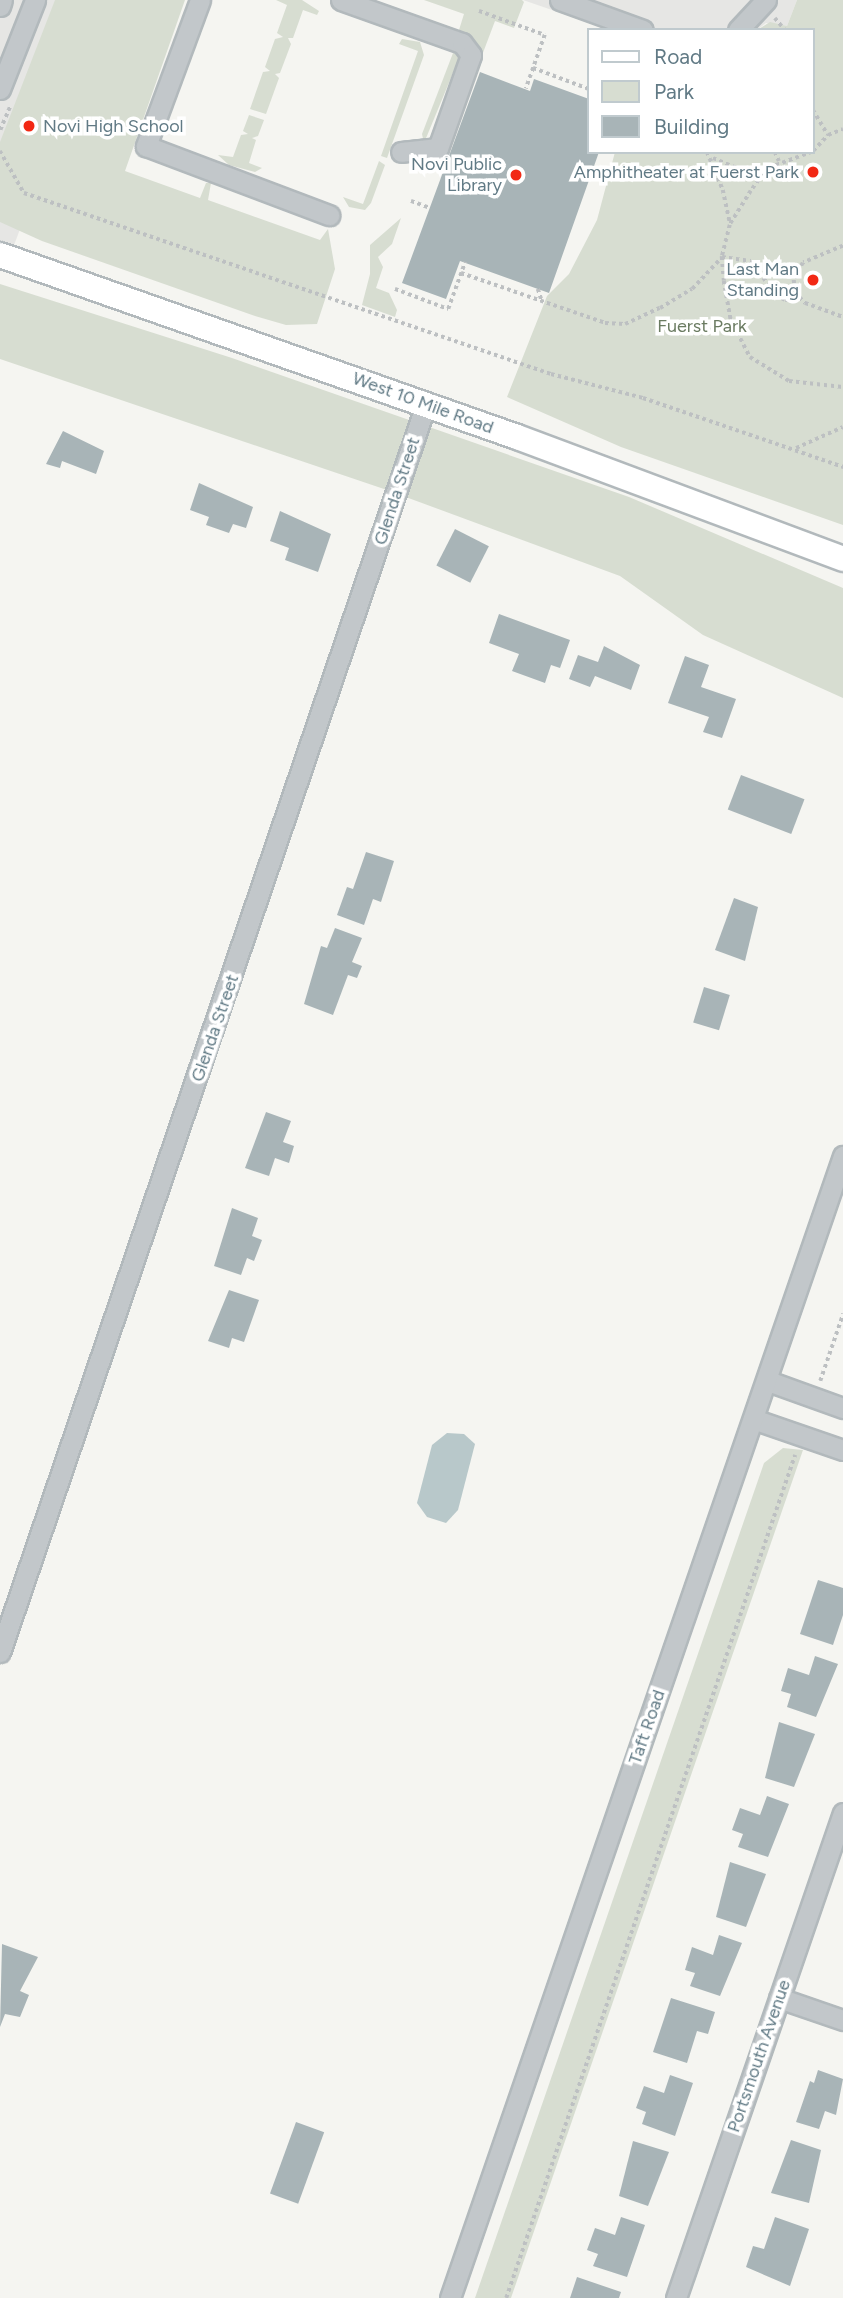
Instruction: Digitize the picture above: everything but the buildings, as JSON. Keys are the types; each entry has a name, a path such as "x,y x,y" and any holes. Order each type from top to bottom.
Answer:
{"main road":[{"name":"West 10 Mile Road","path":"0,255 426,404 843,559"}],"street":[{"path":"0,6 2,0"},
{"path":"0,89 35,0"},
{"path":"200,0 146,146 329,215"},
{"path":"341,0 462,43 471,55 445,138 438,148 401,152"},
{"path":"560,0 637,28"},
{"path":"740,28 766,0"},
{"name":"Glenda Street","path":"0,1652 426,404"},
{"name":"Taft Road","path":"450,2298 755,1420 843,1156"},
{"path":"768,1381 843,1408"},
{"path":"755,1420 843,1450"},
{"name":"Portsmouth Avenue","path":"676,2298 843,1813"},
{"path":"779,1998 843,2020"}],"path":[{"path":"479,11 545,35 526,89"},
{"path":"533,68 588,89"},
{"path":"815,113 828,135"},
{"path":"815,150 828,135 843,130"},
{"path":"0,151 24,193 551,374 643,398 843,467"},
{"path":"709,154 741,170 767,169"},
{"path":"776,154 779,162"},
{"path":"806,154 779,162 767,169 730,225 723,257 731,320 750,357 789,381 843,387"},
{"path":"713,158 730,225"},
{"path":"411,201 430,208"},
{"path":"799,298 794,280 799,268 816,256 843,246"},
{"path":"723,257 751,261 776,295 785,300 799,298 843,317"},
{"path":"461,273 605,323 625,324 692,289 723,257"},
{"path":"394,289 448,309 465,262"},
{"path":"538,289 542,301"},
{"path":"794,449 843,427"},
{"path":"820,1383 843,1314"},
{"path":"506,2298 797,1449"}],"shaded area":[{"name":"Novi High School","path":"0,0 105,0 10,256 0,253"},
{"path":"523,0 797,0 787,26 766,23 760,28 604,28"},
{"path":"447,1433 464,1434 475,1444 458,1510 446,1523 427,1517 417,1503 432,1445"}],"green space":[{"path":"55,0 185,0 125,171 200,198 206,183 211,183 208,200 320,240 328,229 335,269 317,324 286,325 255,316 42,241 0,222 0,142"},
{"path":"276,0 302,0 319,11 317,15 303,10 293,38 288,38 291,44 280,73 275,74 279,78 266,114 250,109 263,72 270,71 265,67 275,39 283,37 277,33 287,5"},
{"path":"424,0 524,2 514,28 495,21 481,58 459,30 464,14"},
{"name":"Fuerst Park","path":"797,0 843,0 843,525 621,447 507,397 547,296 569,274 597,220 614,154 815,154 815,28 760,28 770,22 787,26"},
{"path":"402,39 420,42 424,55 387,158 381,156 418,51 399,44"},
{"path":"453,53 460,56 424,143 422,134"},
{"path":"249,115 264,120 258,136 252,138 256,140 249,163 262,168 255,172 229,165 218,155 233,157 241,135 248,134 243,131"},
{"path":"379,161 385,165 371,203 365,210 349,207 343,197 363,204"},
{"path":"401,218 392,244 378,257 383,267 376,288 389,293 397,310 395,317 362,305 370,274 370,245"},
{"path":"0,284 232,358 629,497 843,588 843,698 703,635 620,576 384,489 0,359"},
{"path":"783,1448 803,1450 511,2298 475,2298 764,1463"}],"place":[{"name":"Novi High School","path":"29,126"},
{"name":"Amphitheater at Fuerst Park","path":"813,172"},
{"name":"Novi Public Library","path":"516,175"},
{"name":"Last Man Standing","path":"813,280"}]}
